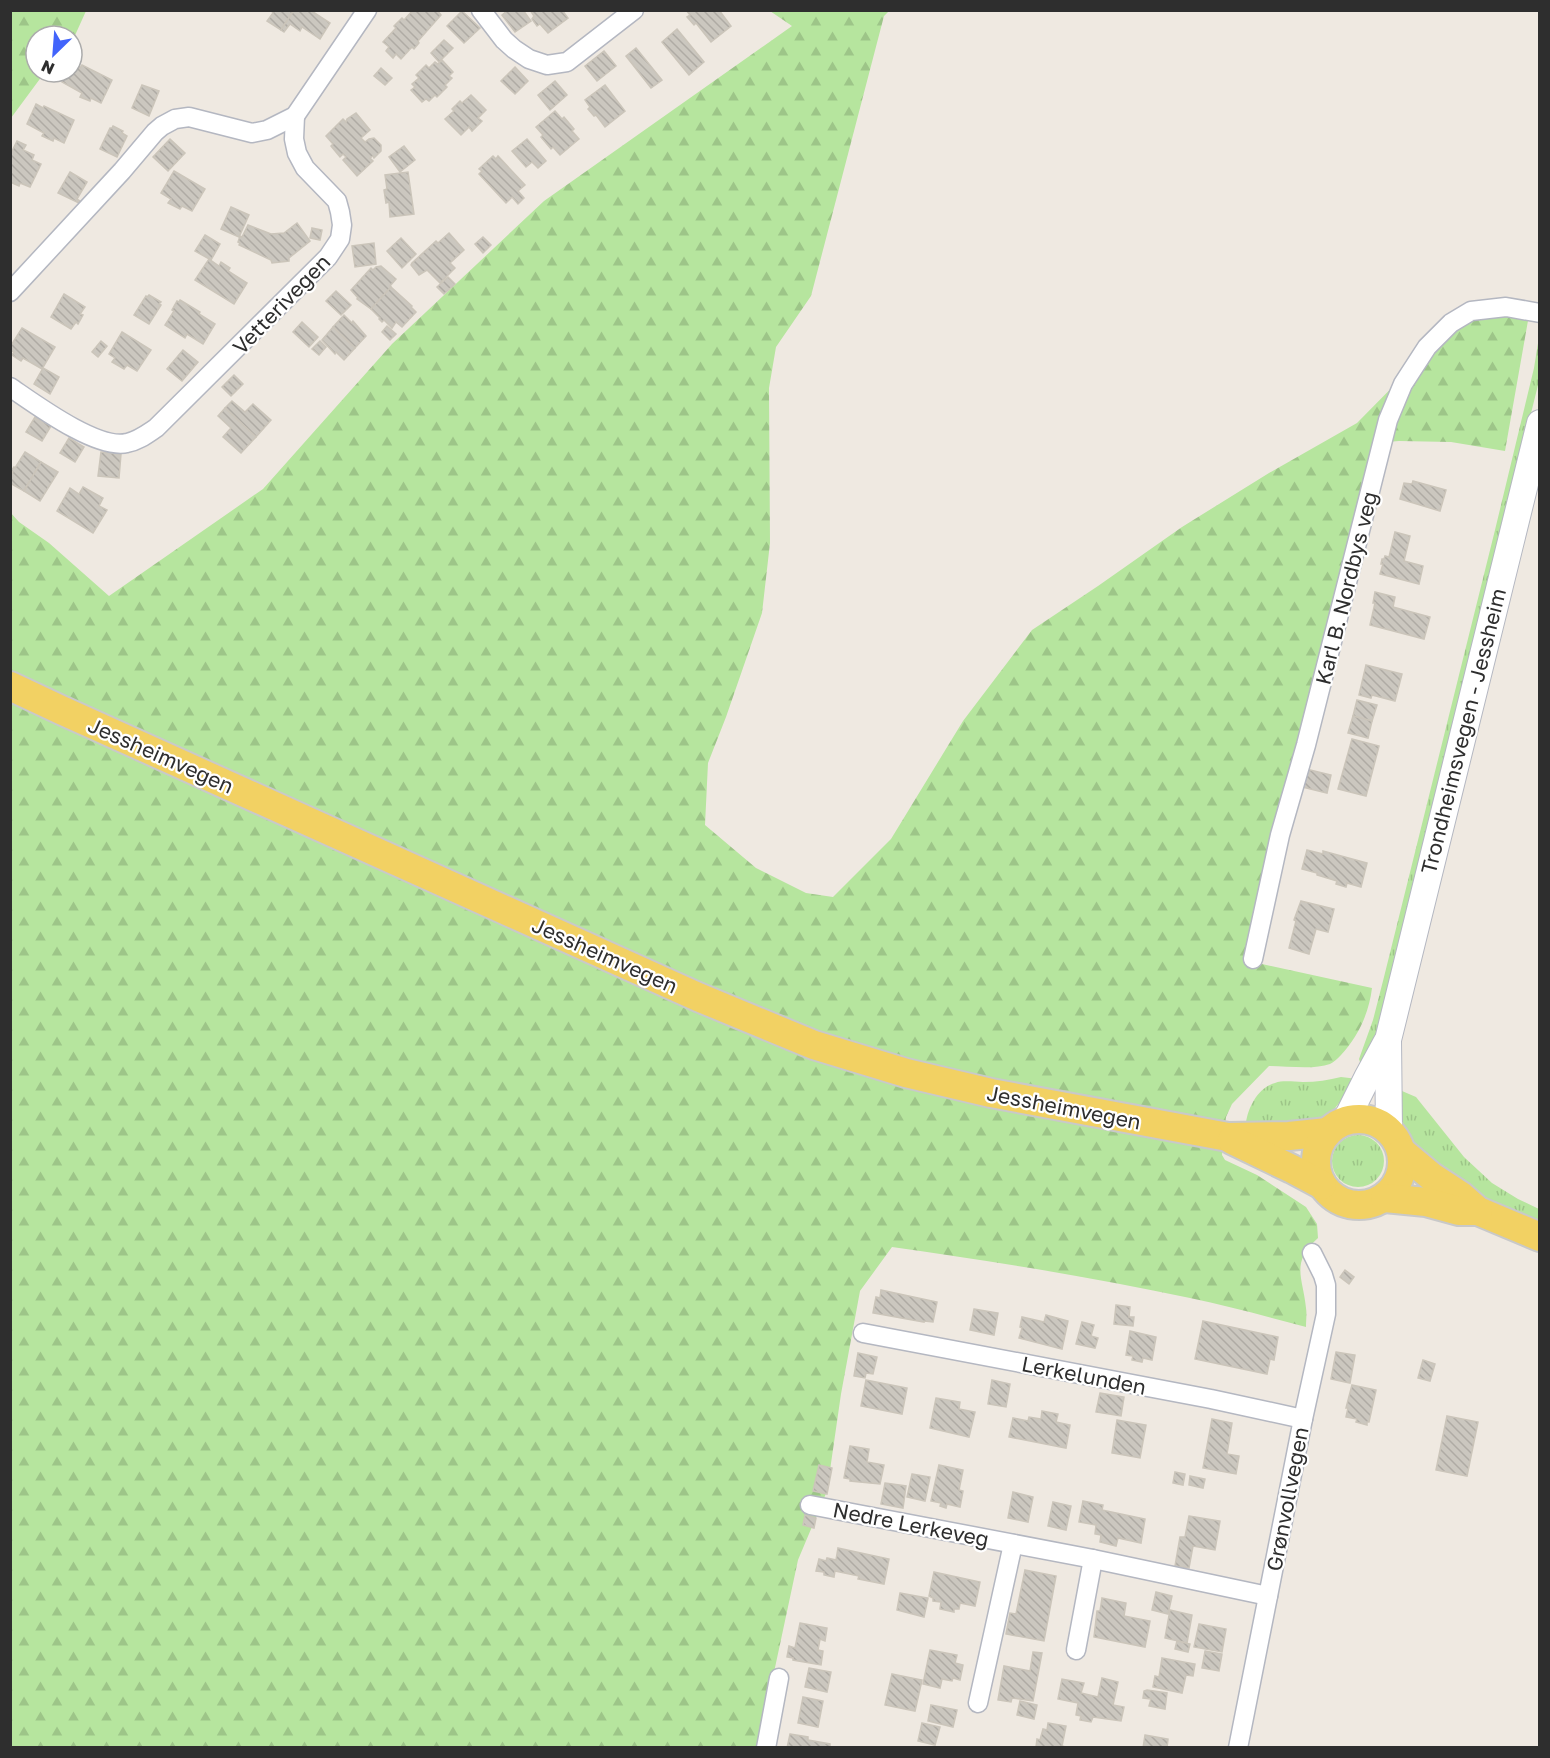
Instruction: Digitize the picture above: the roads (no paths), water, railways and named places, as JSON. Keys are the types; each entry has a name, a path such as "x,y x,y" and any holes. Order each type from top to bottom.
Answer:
{"main road":[{"name":"Trondheimsvegen - Jessheim","path":"1337,1126 1388,1040 1539,423"},
{"name":"Jessheimvegen","path":"10,686 676,987 814,1045 906,1073 991,1093 1228,1137 1289,1136 1337,1126"},
{"name":"Trondheimsvegen - Jessheim","path":"1388,1040 1395,1141"},
{"path":"1395,1141 1403,1165 1401,1177 1385,1198 1363,1206 1351,1205 1340,1201 1322,1185 1316,1172 1319,1144 1337,1126 1357,1119 1369,1119 1379,1123 1432,1177 1479,1211 1539,1237"},
{"name":"Jessheimvegen","path":"1228,1137 1322,1185"},
{"path":"1385,1198 1426,1202 1459,1211 1479,1211"}],"street":[{"path":"10,292 122,171 154,132 162,126 175,119 189,117 252,133 267,130 296,116 367,10"},
{"path":"481,10 504,40 514,49 529,59 547,65 567,62 634,10"},
{"name":"Vetterivegen","path":"10,387 60,419 106,442 127,444 156,428 328,257 340,239 342,225 337,201 305,168 297,153 294,139 296,116"},
{"name":"Karl B. Nordbys veg","path":"1253,958 1280,835 1306,745 1388,420 1403,384 1427,347 1450,323 1471,311 1506,307 1539,313"},
{"name":"Grønvollvegen","path":"1238,1748 1303,1419 1322,1336 1327,1295 1323,1275 1312,1253"},
{"name":"Lerkelunden","path":"863,1333 1211,1399 1303,1419"},
{"name":"Nedre Lerkeveg","path":"810,1505 1093,1559 1268,1596"},
{"name":"Nedre Lerkeveg","path":"978,1703 1013,1544"},
{"path":"1076,1650 1093,1559"},
{"path":"766,1748 779,1678"}]}
